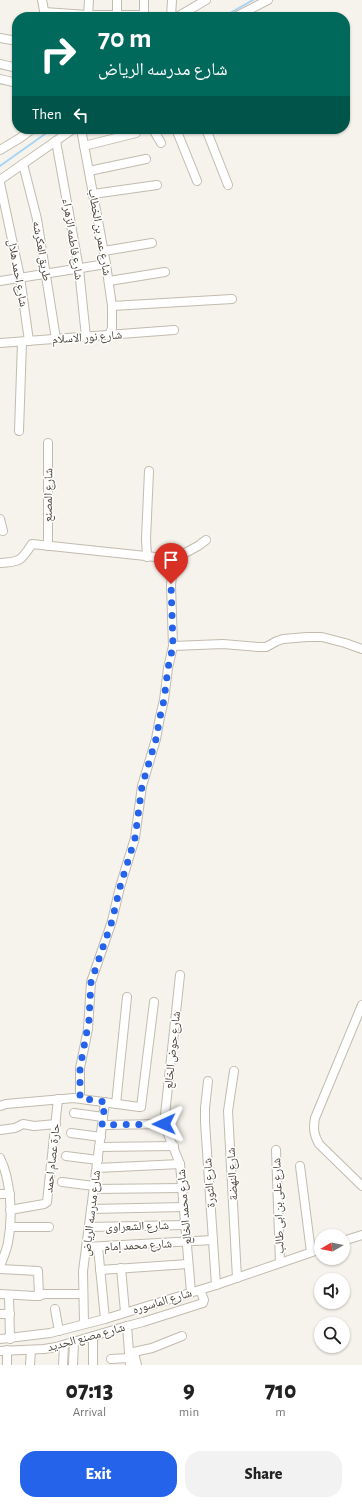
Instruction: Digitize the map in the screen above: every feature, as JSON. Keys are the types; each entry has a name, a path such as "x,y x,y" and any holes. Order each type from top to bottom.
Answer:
{"street":[{"path":"42,0 44,12"},
{"path":"88,12 89,0"},
{"path":"117,0 117,12"},
{"path":"144,0 144,12"},
{"path":"171,12 172,0"},
{"path":"186,12 206,0"},
{"path":"245,12 268,0"},
{"path":"0,38 12,40"},
{"path":"0,64 12,67"},
{"path":"0,79 12,82"},
{"path":"0,150 25,134"},
{"path":"0,182 65,134"},
{"name":"شارع عمر بن الخطاب","path":"82,134 109,281 112,306 112,328 108,335"},
{"path":"84,146 132,134"},
{"path":"155,134 160,143"},
{"path":"178,134 196,181"},
{"path":"208,134 228,185"},
{"name":"شارع فاطمه الزهراء","path":"56,141 79,269 86,337"},
{"path":"89,171 146,158"},
{"name":"طريق العكرشه","path":"23,164 37,219 56,339"},
{"name":"شارع احمد هلال","path":"0,182 20,277 26,341 19,431"},
{"path":"93,194 157,185"},
{"path":"104,251 152,243"},
{"path":"0,281 106,264"},
{"path":"109,281 165,272"},
{"path":"112,306 232,299"},
{"name":"شارع نور الاسلام","path":"0,342 174,330"},
{"name":"شارع المصنع","path":"48,443 48,546"},
{"path":"147,557 146,539 149,471"},
{"path":"0,518 3,531"},
{"path":"0,563 16,562 24,556 32,544 174,559 206,540"},
{"path":"80,1098 80,1068 89,1024 91,982 112,921 120,887 135,838 142,786 157,734 164,700 168,668 173,646 171,584 174,559"},
{"path":"173,646 223,644 266,647 283,639 322,637 362,649"},
{"name":"شارع حوض الخالع","path":"164,1124 180,975"},
{"path":"116,1104 127,997"},
{"path":"0,1106 6,1104 80,1098 139,1107 142,1104 154,1002"},
{"path":"362,1005 315,1118 313,1128 319,1144 362,1186"},
{"name":"شارع النهضة","path":"234,1071 228,1110 237,1278"},
{"name":"شارع الثورة","path":"208,1081 205,1101 205,1122 216,1285"},
{"name":"حارة عصام احمد","path":"10,1210 44,1204 47,1202 58,1099"},
{"name":"شارع مدرسه الرياض","path":"84,1324 82,1294 83,1271 105,1102"},
{"path":"74,1113 103,1121 164,1124"},
{"path":"0,1130 15,1128 23,1124 34,1126 56,1124"},
{"name":"شارع محمد الخالع","path":"164,1124 180,1164 191,1292"},
{"path":"71,1133 101,1137"},
{"path":"99,1147 174,1146"},
{"name":"شارع على بن ابى طالب","path":"276,1150 280,1263"},
{"path":"66,1156 97,1164 180,1164"},
{"path":"0,1266 10,1227 10,1194 7,1175 1,1163"},
{"path":"300,1166 311,1252"},
{"path":"62,1182 94,1187 183,1188"},
{"path":"0,1194 10,1194"},
{"path":"91,1209 184,1207"},
{"name":"شارع الشعراوى","path":"89,1228 185,1225"},
{"path":"10,1227 49,1226"},
{"path":"350,1239 362,1235"},
{"name":"شارع محمد إمام","path":"86,1247 213,1240"},
{"path":"98,1247 105,1319"},
{"name":"شارع الماسوره","path":"0,1339 10,1339 59,1331 105,1319 216,1285 314,1251"},
{"path":"100,1270 188,1264"},
{"path":"121,1268 126,1312"},
{"path":"0,1269 38,1271 39,1296"},
{"name":"شارع مصنع الحديد","path":"4,1351 44,1349 64,1345 143,1322 204,1303 200,1290"},
{"path":"0,1294 39,1296 45,1294 82,1294"},
{"path":"9,1294 10,1339"},
{"path":"55,1309 59,1331"},
{"path":"0,1314 10,1314"},
{"path":"127,1326 130,1357 138,1365"},
{"path":"93,1336 93,1365"},
{"path":"112,1359 130,1357 182,1336"},
{"path":"73,1365 74,1342"},
{"path":"63,1365 64,1345"},
{"path":"30,1365 31,1350"},
{"path":"4,1351 7,1365"}],"waterway":[{"path":"232,12 253,0"},
{"path":"0,166 45,134"}],"route":[{"path":"164,1124 102,1125 105,1102 80,1098 80,1068 87,1038 92,976 115,914 120,887 135,838 142,786 156,739 164,700 168,668 173,646 171,584"}]}
